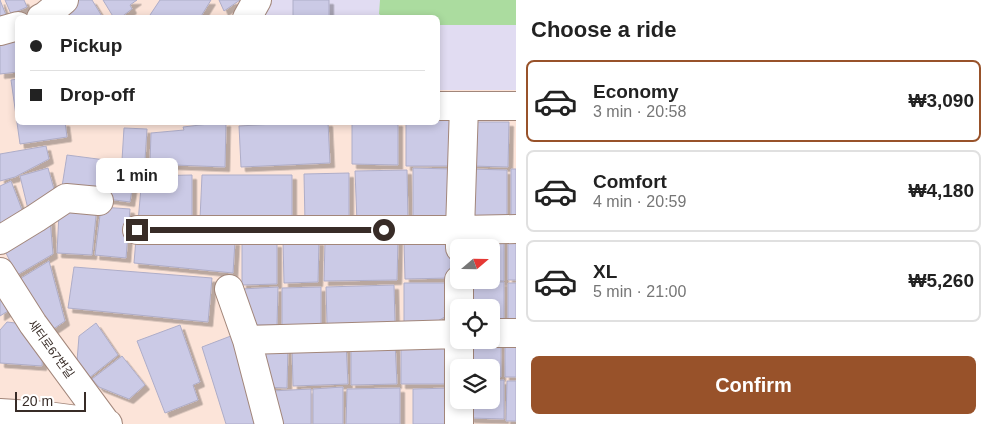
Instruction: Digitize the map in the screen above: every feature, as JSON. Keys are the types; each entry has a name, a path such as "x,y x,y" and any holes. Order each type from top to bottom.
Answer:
{"street":[{"path":"46,15 64,0"},
{"path":"249,15 257,0"},
{"path":"0,32 15,27"},
{"path":"440,106 516,106"},
{"path":"460,239 464,106"},
{"path":"0,240 66,198 99,201"},
{"path":"137,230 460,239 516,230"},
{"name":"새터로67번길","path":"0,272 33,324 107,424"},
{"path":"229,289 247,340 269,424"},
{"path":"500,333 516,333"},
{"path":"247,340 450,334"},
{"path":"458,349 458,424"},
{"path":"0,413 47,416 107,424"}],"shaded area":[{"path":"263,0 516,0 516,90 440,90 440,15 255,15"}],"green space":[{"path":"380,0 516,0 516,25 440,25 440,15 379,14"}],"building":[{"path":"0,0 6,15 0,18"},
{"path":"5,0 24,0 27,7 11,14"},
{"path":"78,0 92,0 101,15 58,15"},
{"path":"103,0 137,0 130,5 132,9 124,15 112,15"},
{"path":"160,0 211,0 202,15 150,15"},
{"path":"219,0 240,0 224,11"},
{"path":"293,0 329,0 329,15 293,15"},
{"path":"15,41 15,72 0,74 0,43"},
{"path":"15,79 15,108 11,80"},
{"path":"440,119 451,119 451,166 406,166 406,125 440,125"},
{"path":"473,122 509,122 508,167 472,166"},
{"path":"17,125 65,125 67,137 20,144"},
{"path":"226,125 225,167 150,164 151,133 184,130 183,127"},
{"path":"328,125 330,163 241,167 239,126"},
{"path":"352,125 398,125 398,165 352,164"},
{"path":"124,128 147,129 145,160 122,160"},
{"path":"46,146 49,159 15,177 0,181 0,154"},
{"path":"67,155 136,164 130,202 61,193"},
{"path":"48,168 57,200 29,213 20,176"},
{"path":"413,168 451,169 451,220 413,219"},
{"path":"469,169 507,170 507,220 469,220"},
{"path":"511,169 516,169 516,221 511,221"},
{"path":"407,170 408,222 357,222 355,171"},
{"path":"349,173 349,222 305,223 304,174"},
{"path":"192,175 192,222 138,222 142,176"},
{"path":"202,175 292,175 292,218 200,219"},
{"path":"11,181 25,218 0,230 0,186"},
{"path":"97,206 92,255 57,253 59,213"},
{"path":"101,207 130,209 126,258 95,255"},
{"path":"50,219 53,254 17,275 3,247"},
{"path":"136,239 235,241 233,273 134,263"},
{"path":"450,239 450,278 405,279 404,240"},
{"path":"500,239 504,239 504,281 500,281"},
{"path":"508,239 516,239 516,280 508,280"},
{"path":"398,240 397,280 324,281 325,241"},
{"path":"283,241 319,241 318,282 284,283"},
{"path":"242,243 277,243 277,284 242,285"},
{"path":"49,261 65,321 49,332 18,280"},
{"path":"74,267 212,278 208,322 68,308"},
{"path":"500,282 504,282 504,326 500,326 500,299 468,299 468,289 500,289"},
{"path":"404,283 448,283 448,315 436,322 404,322"},
{"path":"508,283 516,283 516,322 508,322"},
{"path":"394,285 395,322 327,324 326,287"},
{"path":"278,287 277,325 253,325 242,289"},
{"path":"321,287 321,325 282,325 282,288"},
{"path":"0,298 8,311 0,316"},
{"path":"7,322 24,324 43,350 42,366 0,363 0,330"},
{"path":"96,323 118,355 89,378 77,361 79,336"},
{"path":"180,325 200,382 193,385 198,400 165,413 137,341"},
{"path":"236,334 263,424 226,424 202,347"},
{"path":"505,339 516,340 516,377 505,377"},
{"path":"401,340 450,347 450,349 452,349 450,384 401,384"},
{"path":"501,340 501,377 500,359 467,359 468,349 500,349"},
{"path":"346,342 348,384 293,386 292,344"},
{"path":"395,342 397,384 351,385 351,343"},
{"path":"261,345 288,345 287,388 264,387"},
{"path":"122,356 145,385 129,399 99,387 92,379"},
{"path":"500,380 504,380 504,419 470,418 467,409 500,409"},
{"path":"507,381 516,381 516,421 506,421"},
{"path":"343,387 343,424 313,424 313,389"},
{"path":"400,388 400,424 346,424 347,389"},
{"path":"450,388 452,424 413,424 413,389"},
{"path":"311,389 311,424 280,424 271,391"}],"route":[{"path":"137,230 384,230"}]}
